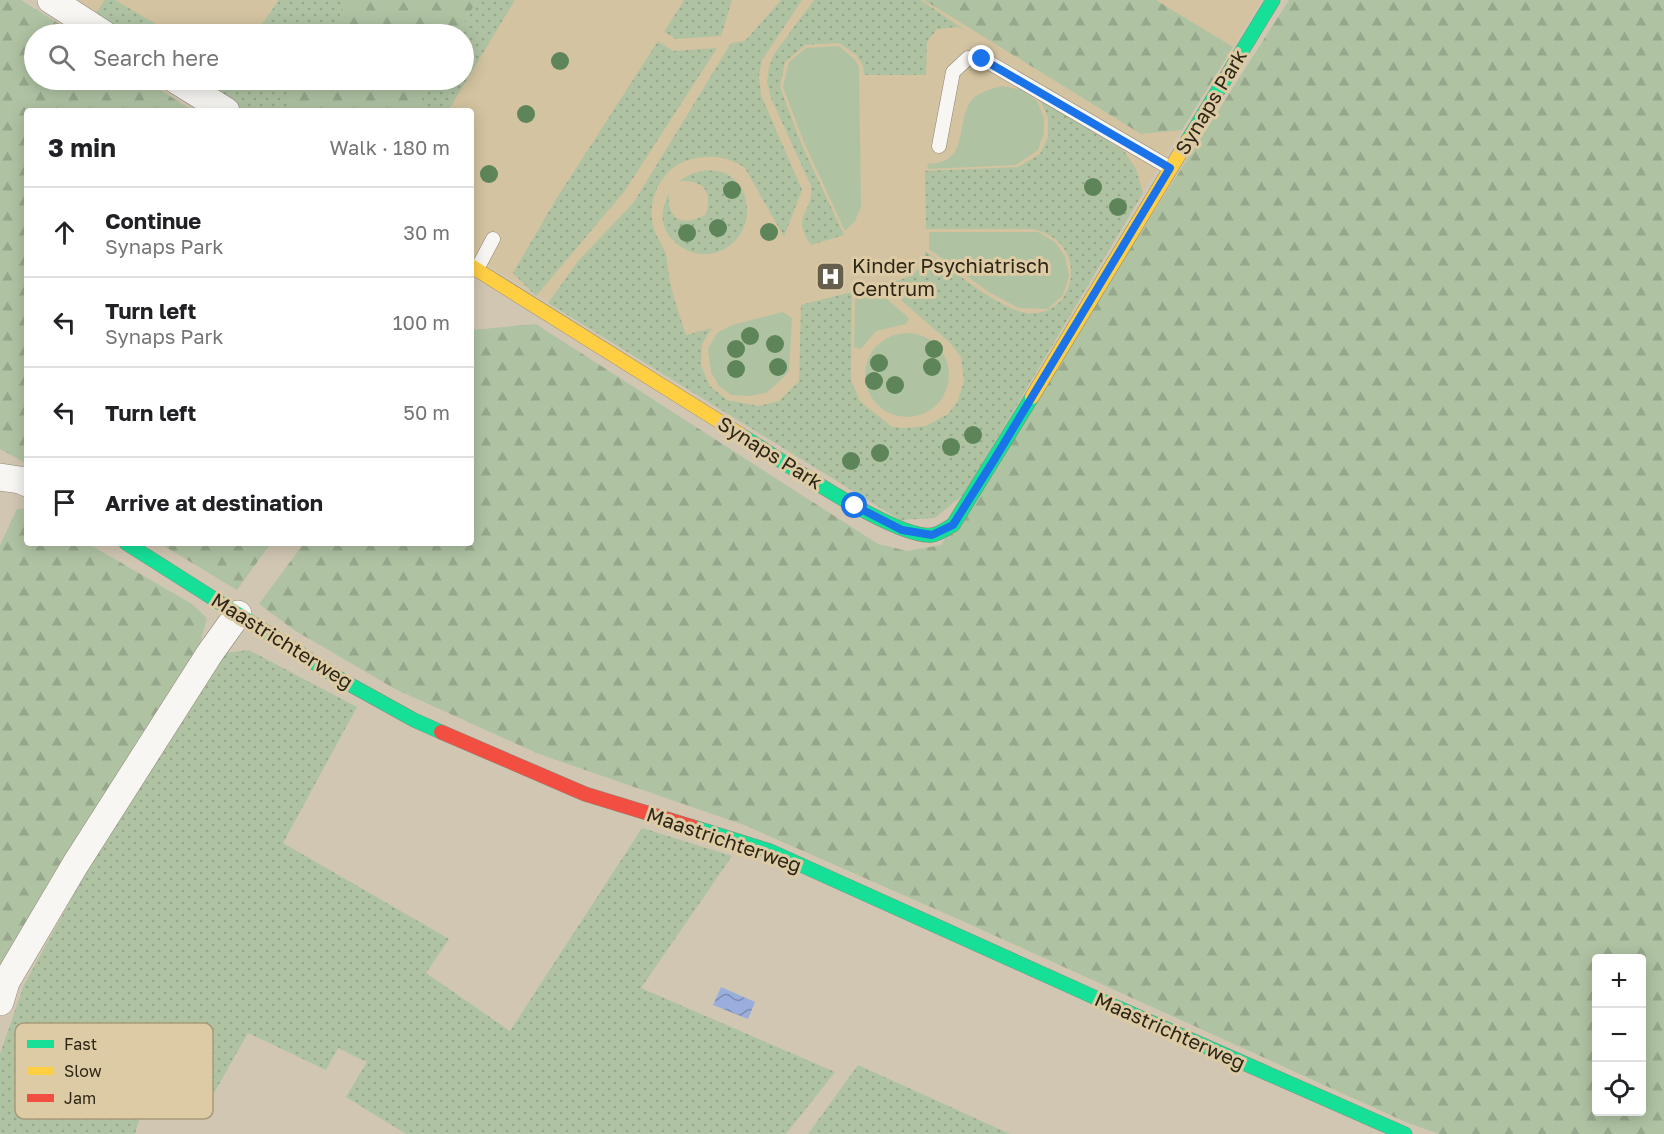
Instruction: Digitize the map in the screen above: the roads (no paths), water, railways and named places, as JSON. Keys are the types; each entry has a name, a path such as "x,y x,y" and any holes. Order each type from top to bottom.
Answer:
{"street":[{"path":"51,0 88,24"},
{"name":"Synaps Park","path":"474,268 855,506 902,530 932,535 953,525 1273,0"},
{"path":"192,90 221,108"},
{"path":"0,477 24,482"},
{"name":"Maastrichterweg","path":"131,546 340,679 414,720 585,794 770,851 1094,998 1405,1134"},
{"path":"0,1002 6,982 75,865 210,653 238,614"}],"lane":[{"path":"939,146 953,72 968,58 982,59 1170,168"},
{"path":"474,268 493,238"}],"water":[{"path":"721,987 755,1002 748,1019 713,1005"}],"place":[{"name":"Kinder Psychiatrisch Centrum","path":"831,277"}]}
